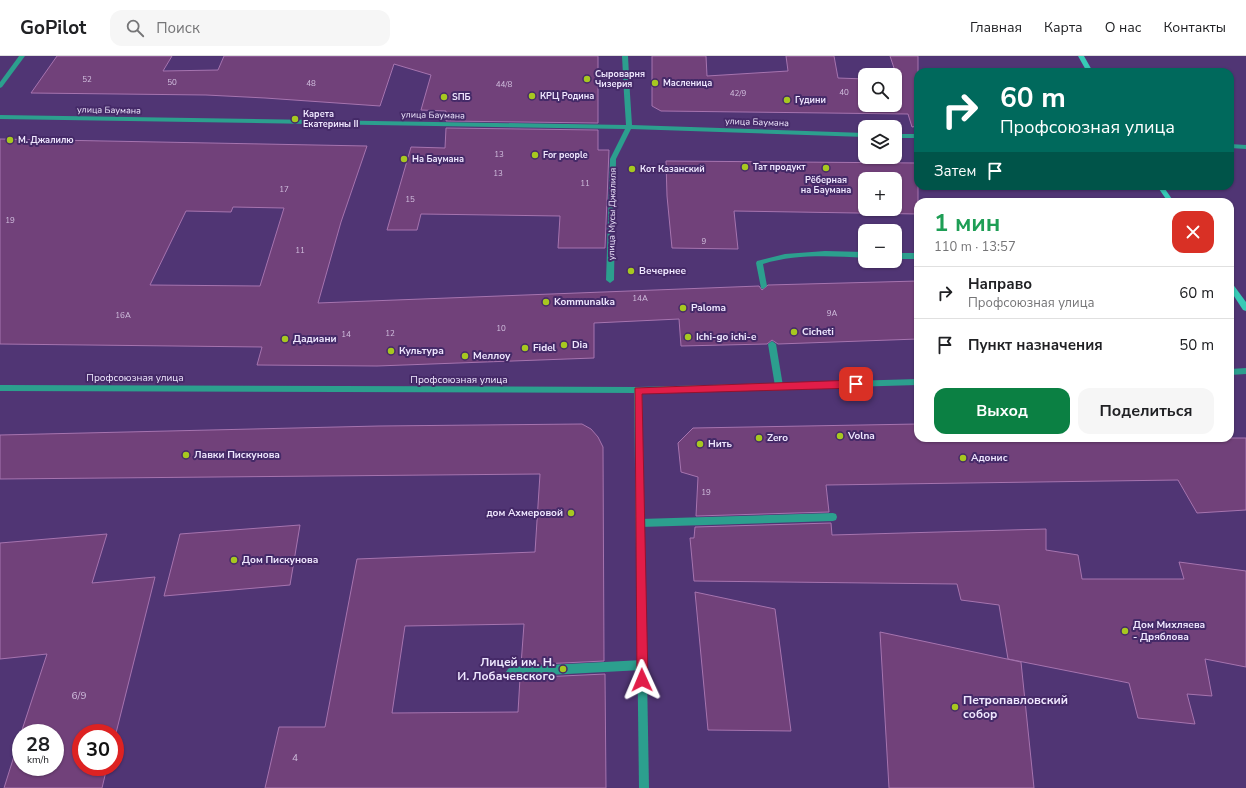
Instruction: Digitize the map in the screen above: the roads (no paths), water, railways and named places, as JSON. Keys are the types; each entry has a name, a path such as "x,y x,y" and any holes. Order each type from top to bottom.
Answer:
{"main road":[{"path":"1081,56 1088,68"},
{"path":"1234,291 1246,308"}],"street":[{"path":"0,86 22,56"},
{"path":"625,56 629,127"},
{"name":"улица Баумана","path":"0,117 629,127 858,135"},
{"name":"улица Мусы Джалиля","path":"610,280 613,158 629,127"},
{"path":"902,136 914,136"},
{"path":"1234,146 1246,147"},
{"path":"763,286 759,263 774,258 813,254 858,255"},
{"path":"902,256 914,256"},
{"path":"772,344 779,386"},
{"path":"1234,372 1246,372"},
{"name":"Профсоюзная улица","path":"0,388 638,390 914,382"},
{"path":"638,390 644,788"},
{"path":"640,523 833,517"},
{"path":"511,672 642,665"}],"place":[{"name":"Сыроварня Чизерия","path":"587,79"},
{"name":"Масленица","path":"655,83"},
{"name":"КРЦ Родина","path":"532,96"},
{"name":"SПБ","path":"444,97"},
{"name":"Гудини","path":"787,100"},
{"name":"Карета Екатерины II","path":"295,119"},
{"name":"М. Джалилю","path":"10,140"},
{"name":"For people","path":"535,155"},
{"name":"На Баумана","path":"404,159"},
{"name":"Тат продукт","path":"745,167"},
{"name":"Рёберная на Баумана","path":"826,168"},
{"name":"Кот Казанский","path":"632,169"},
{"name":"Вечернее","path":"631,271"},
{"name":"Kommunalka","path":"546,302"},
{"name":"Paloma","path":"683,308"},
{"name":"Cicheti","path":"794,332"},
{"name":"Ichi-go ichi-e","path":"688,337"},
{"name":"Дадиани","path":"285,339"},
{"name":"Dia","path":"564,345"},
{"name":"Fidel","path":"525,348"},
{"name":"Культура","path":"391,351"},
{"name":"Меллоу","path":"465,356"},
{"name":"Volna","path":"840,436"},
{"name":"Zero","path":"759,438"},
{"name":"Нить","path":"700,444"},
{"name":"Лавки Пискунова","path":"186,455"},
{"name":"Адонис","path":"963,458"},
{"name":"дом Ахмеровой","path":"571,513"},
{"name":"Дом Пискунова","path":"234,560"},
{"name":"Дом Михляева - Дряблова","path":"1125,631"},
{"name":"Лицей им. Н. И. Лобачевского","path":"563,669"},
{"name":"Петропавловский собор","path":"955,707"}]}
